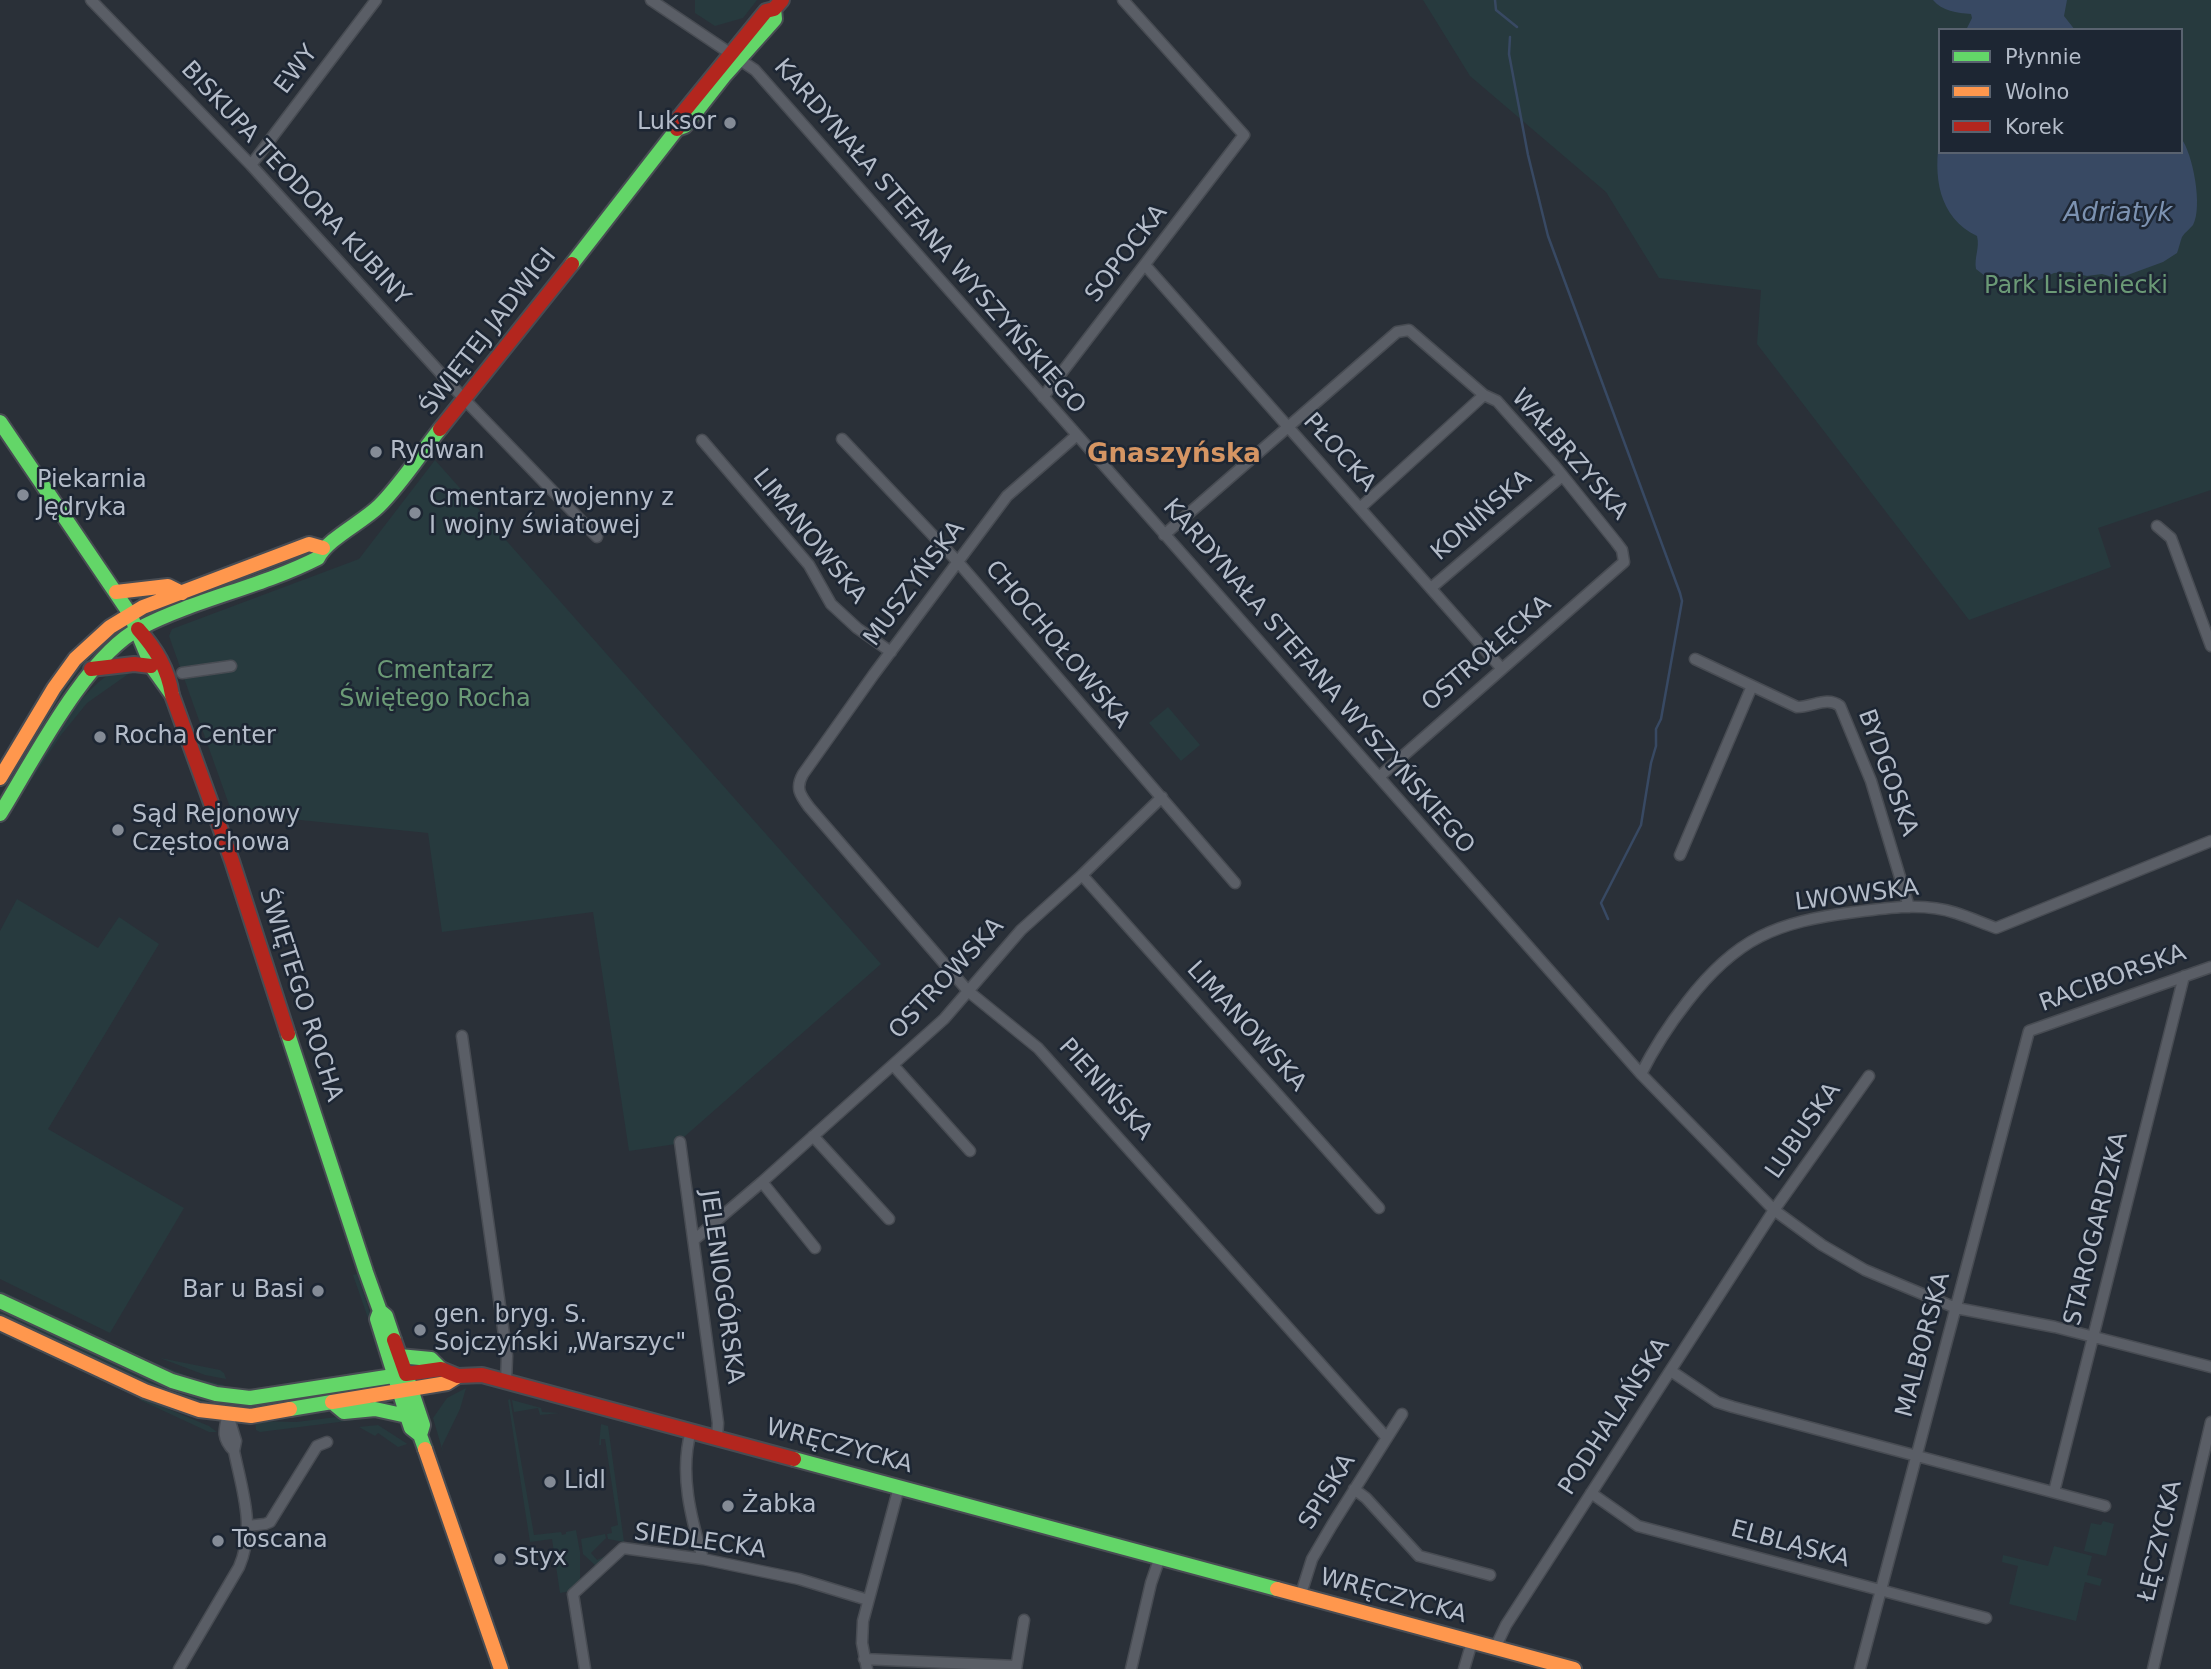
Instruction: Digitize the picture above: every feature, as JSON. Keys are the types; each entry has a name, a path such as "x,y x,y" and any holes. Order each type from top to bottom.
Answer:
{"main road":[{"name":"ŚWIĘTEJ JADWIGI","path":"2,806 91,669 121,641 138,629 318,558 323,548 379,506 677,129 677,120 735,56 765,11 778,5"},
{"name":"ŚWIĘTEGO ROCHA","path":"0,422 116,592 138,629 158,652 171,681 172,695 228,849 380,1311 386,1316 400,1356 407,1416 411,1428 421,1435"},
{"name":"ŚWIĘTEJ JADWIGI","path":"0,778 54,688 75,659 110,627 130,614 309,544 323,548"},
{"path":"116,592 168,586 182,593"},
{"name":"ŚWIĘTEGO ROCHA","path":"138,629 143,650 151,666 162,685 172,695"},
{"path":"91,669 108,669 119,663 135,662 151,666"},
{"path":"0,1301 172,1381 228,1397 250,1398 402,1382"},
{"name":"ŚWIĘTEGO ROCHA","path":"380,1311 377,1319 402,1382 423,1425 421,1435 501,1669"},
{"path":"0,1323 145,1391 184,1406 228,1415 251,1416 332,1402 441,1369 431,1359 400,1356"},
{"name":"WRĘCZYCKA","path":"441,1369 458,1376 482,1375 1574,1669"},
{"name":"WRĘCZYCKA","path":"402,1382 447,1383 458,1376"},
{"path":"332,1402 344,1412 375,1409 407,1416"}],"street":[{"name":"BISKUPA TEODORA KUBINY","path":"91,0 251,165 465,400"},
{"name":"EWY","path":"251,165 376,0"},
{"name":"KARDYNAŁA STEFANA WYSZYŃSKIEGO","path":"651,0 755,70 1642,1074 1774,1210 1845,1260 1955,1308 2055,1327 2211,1367"},
{"name":"SOPOCKA","path":"1043,397 1244,135 1123,0"},
{"name":"PŁOCKA","path":"1145,265 1502,669"},
{"name":"WAŁBRZYSKA","path":"1288,427 1397,332 1409,330 1484,395 1497,401 1616,542 1622,550 1624,562"},
{"path":"1360,508 1484,395"},
{"path":"465,400 597,537"},
{"path":"1164,535 1288,427"},
{"name":"MUSZYŃSKA","path":"803,774 1007,496 1077,435"},
{"name":"CHOCHOŁOWSKA","path":"842,439 958,562 1235,883"},
{"name":"LIMANOWSKA","path":"702,440 808,565 831,604 891,652"},
{"name":"KONIŃSKA","path":"1431,588 1561,477"},
{"path":"2157,526 2171,538 2211,646"},
{"name":"OSTROŁĘCKA","path":"1379,777 1624,562"},
{"name":"BYDGOSKA","path":"1695,659 1797,707 1828,701 1840,706 1871,781 1909,907"},
{"path":"183,673 231,666"},
{"path":"1680,855 1752,686"},
{"name":"PIENIŃSKA","path":"803,774 798,791 809,807 968,991 1038,1048 1387,1438"},
{"name":"OSTROWSKA","path":"694,1240 944,1020 1021,930 1162,797"},
{"name":"LWOWSKA","path":"1642,1074 1668,1026 1710,972 1750,941 1776,929 1818,917 1909,907 1930,907 1954,912 1996,928 2211,841"},
{"name":"LIMANOWSKA","path":"1082,875 1378,1208"},
{"name":"RACIBORSKA","path":"2029,1031 2211,967"},
{"name":"STAROGARDZKA","path":"2054,1492 2184,976"},
{"name":"MALBORSKA","path":"1860,1669 2029,1031"},
{"path":"462,1036 507,1356 506,1382"},
{"path":"893,1065 970,1152"},
{"name":"LUBUSKA","path":"1774,1210 1869,1076"},
{"path":"813,1136 889,1219"},
{"name":"JELENIOGÓRSKA","path":"680,1142 719,1430 716,1438"},
{"path":"762,1182 815,1248"},
{"name":"PODHALAŃSKA","path":"1495,1648 1506,1625 1774,1210"},
{"path":"1671,1371 1717,1402 2105,1506"},
{"path":"179,1669 239,1567 246,1550 248,1526 234,1451 236,1441 228,1415 228,1397"},
{"name":"SPISKA","path":"1300,1597 1312,1559 1402,1414"},
{"name":"ŁĘCZYCKA","path":"2153,1669 2211,1422"},
{"path":"691,1431 686,1457 690,1513 703,1559"},
{"path":"248,1526 270,1522 317,1446 327,1442"},
{"path":"899,1487 868,1600 862,1633 865,1664 1016,1667 1024,1620"},
{"path":"1354,1489 1366,1498 1419,1556 1490,1575"},
{"name":"ELBLĄSKA","path":"1591,1493 1638,1526 1986,1618"},
{"name":"SIEDLECKA","path":"585,1669 573,1594 624,1548 703,1559 799,1579 868,1600"},
{"path":"1131,1669 1151,1583 1160,1557"},
{"path":"1464,1669 1472,1642"}],"green space":[{"path":"695,0 757,0 743,18 715,26 695,13"},
{"name":"Park Lisieniecki","path":"1423,0 2211,0 2211,490 2098,528 2111,567 1969,620 1757,344 1761,290 1659,278 1606,192 1470,76"},
{"name":"Cmentarz Świętego Rocha","path":"435,460 881,964 676,1144 629,1151 593,912 442,932 428,833 232,813 169,636 172,629 359,559"},
{"path":"315,547 319,551 290,566 166,613 164,609 257,574"},
{"path":"108,637 110,640 66,689 12,784 4,787 2,785 73,672"},
{"path":"115,670 134,670 87,703 61,735 12,809 45,750 70,713 99,682"},
{"path":"1168,707 1200,745 1181,761 1149,723"},
{"path":"17,899 98,948 119,917 159,944 48,1129 184,1208 110,1333 0,1279 0,931"},
{"path":"357,1274 378,1337 375,1338 353,1275"},
{"path":"0,1290 146,1359 190,1377 224,1385 222,1389 190,1382 0,1295"},
{"path":"0,1307 217,1401 219,1407 186,1401 0,1316"},
{"path":"0,1328 133,1393 0,1333"},
{"path":"160,1358 220,1370 226,1379 205,1375"},
{"path":"466,1388 460,1409 442,1446 443,1452 433,1418 447,1398"},
{"path":"142,1398 209,1426 217,1432 209,1432 138,1399"},
{"path":"510,1399 534,1535 561,1532 562,1535 576,1530 580,1552 580,1582 571,1591 560,1593 552,1539 530,1542 508,1400"},
{"path":"512,1400 541,1408 542,1412 559,1413 540,1415 538,1408 514,1412"},
{"path":"370,1413 371,1418 260,1432 256,1430 255,1421 296,1422"},
{"path":"601,1424 608,1426 624,1542 608,1539 607,1534 612,1533 611,1527 618,1525 605,1439 601,1439 599,1445"},
{"path":"378,1425 407,1444 398,1447 378,1433 375,1436 359,1427"},
{"path":"2103,1521 2114,1524 2106,1556 2084,1551 2091,1523 2101,1525"},
{"path":"605,1534 606,1538 591,1553 597,1560 607,1555 596,1566 583,1554 581,1539"},
{"path":"2054,1546 2092,1556 2087,1575 2102,1579 2100,1586 2085,1582 2076,1621 2009,1604 2018,1566 2002,1562 2003,1555 2048,1566"}],"water":[{"path":"1933,0 2067,0 2064,16 2073,28 1967,28 1971,14 1955,12"},
{"name":"Adriatyk","path":"2183,142 2195,181 2196,217 2193,225 2182,237 2177,253 2163,262 2125,276 2087,276 2070,272 2028,280 1985,276 1976,269 1977,236 1964,228 1946,207 1937,166 1938,151 1938,154 2183,154"}],"waterway":[{"path":"1495,0 1496,10 1517,27"},
{"path":"1510,37 1509,54 1528,155 1548,236 1682,601 1661,719 1656,729 1656,746 1641,825 1601,903 1608,919"}],"traffic: fast":[{"path":"572,264 677,129 685,126 725,75 775,19 774,9"},
{"path":"0,422 130,614 152,667 172,695"},
{"path":"0,814 80,686 120,642 161,618 318,558 337,537 379,506 440,429"},
{"path":"288,1034 366,1272 394,1340"},
{"path":"0,1301 172,1381 216,1394 250,1398 406,1374 423,1425 420,1435 425,1449"},
{"path":"380,1311 377,1319 407,1416"},
{"path":"399,1356 431,1359 441,1369"},
{"path":"290,1409 332,1402 344,1412 375,1409 407,1416 411,1428 420,1435"},
{"path":"794,1459 1277,1589"}],"traffic: slow":[{"path":"0,778 54,688 75,659 110,627 143,607 309,544 323,548"},
{"path":"116,592 168,586 182,593"},
{"path":"0,1323 145,1391 199,1410 251,1416 290,1409"},
{"path":"332,1402 447,1383 458,1376"},
{"path":"425,1449 501,1669"},
{"path":"1277,1589 1574,1669"}],"traffic: jam":[{"path":"677,129 677,120 766,11 774,9 782,0"},
{"path":"440,429 572,264"},
{"path":"138,629 156,652 168,677 288,1034"},
{"path":"91,669 134,664 151,666"},
{"path":"394,1340 406,1374 441,1369 458,1376 482,1375 794,1459"}],"place":[{"name":"Luksor","path":"730,123"},
{"name":"Rydwan","path":"376,452"},
{"name":"Piekarnia Jędryka","path":"23,495"},
{"name":"Cmentarz wojenny z I wojny światowej","path":"415,513"},
{"name":"Rocha Center","path":"100,737"},
{"name":"Sąd Rejonowy Częstochowa","path":"118,830"},
{"name":"Bar u Basi","path":"318,1291"},
{"name":"gen. bryg. S. Sojczyński „Warszyc\"","path":"420,1330"},
{"name":"Lidl","path":"550,1482"},
{"name":"Żabka","path":"728,1506"},
{"name":"Toscana","path":"218,1541"},
{"name":"Styx","path":"500,1559"}],"district":[{"name":"Gnaszyńska","path":"1174,455"}]}
